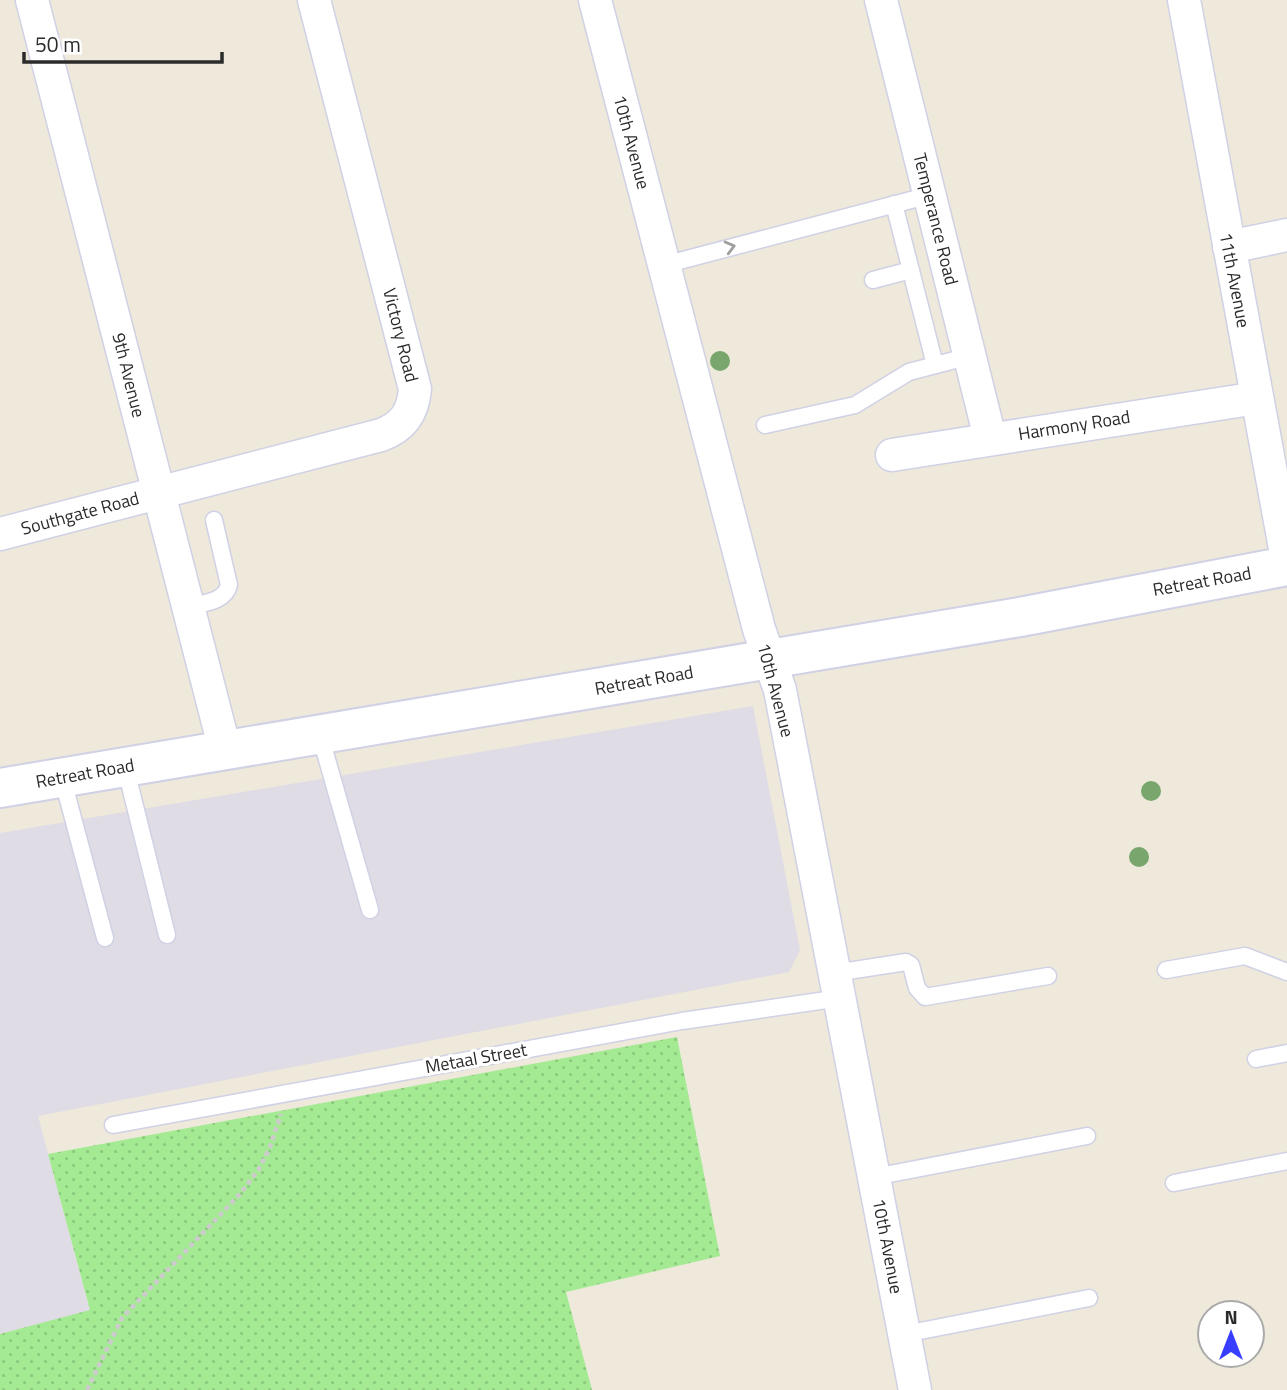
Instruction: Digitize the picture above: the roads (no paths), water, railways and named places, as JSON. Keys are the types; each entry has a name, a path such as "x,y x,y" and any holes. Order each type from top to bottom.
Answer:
{"main road":[{"name":"Retreat Road","path":"0,788 1006,619 1287,566"}],"street":[{"name":"9th Avenue","path":"32,0 225,750"},
{"name":"Victory Road","path":"159,492 381,435 401,424 414,403 412,377 314,0"},
{"name":"10th Avenue","path":"595,0 759,629 780,690 915,1390"},
{"name":"Temperance Road","path":"881,0 930,195 935,290 970,356 990,438"},
{"name":"11th Avenue","path":"1184,0 1287,559"},
{"path":"1229,247 1287,235"},
{"name":"Harmony Road","path":"892,455 1257,398"},
{"name":"Southgate Road","path":"0,534 159,492"}],"lane":[{"path":"664,265 930,195"},
{"path":"894,204 911,270 935,290 935,365"},
{"path":"873,280 911,270"},
{"path":"765,425 855,405 903,375 970,356"},
{"path":"188,607 222,597 227,592 229,584 214,520"},
{"path":"320,735 370,910"},
{"path":"125,766 167,935"},
{"path":"62,777 104,938"},
{"path":"1166,970 1245,956 1287,972"},
{"name":"Metaal Street","path":"113,1125 682,1021 838,986 906,962 911,965 917,988 925,997 1048,976"},
{"path":"1256,1059 1287,1053"},
{"path":"874,1177 1087,1136"},
{"path":"1174,1183 1287,1161"},
{"path":"905,1334 1089,1298"}]}
